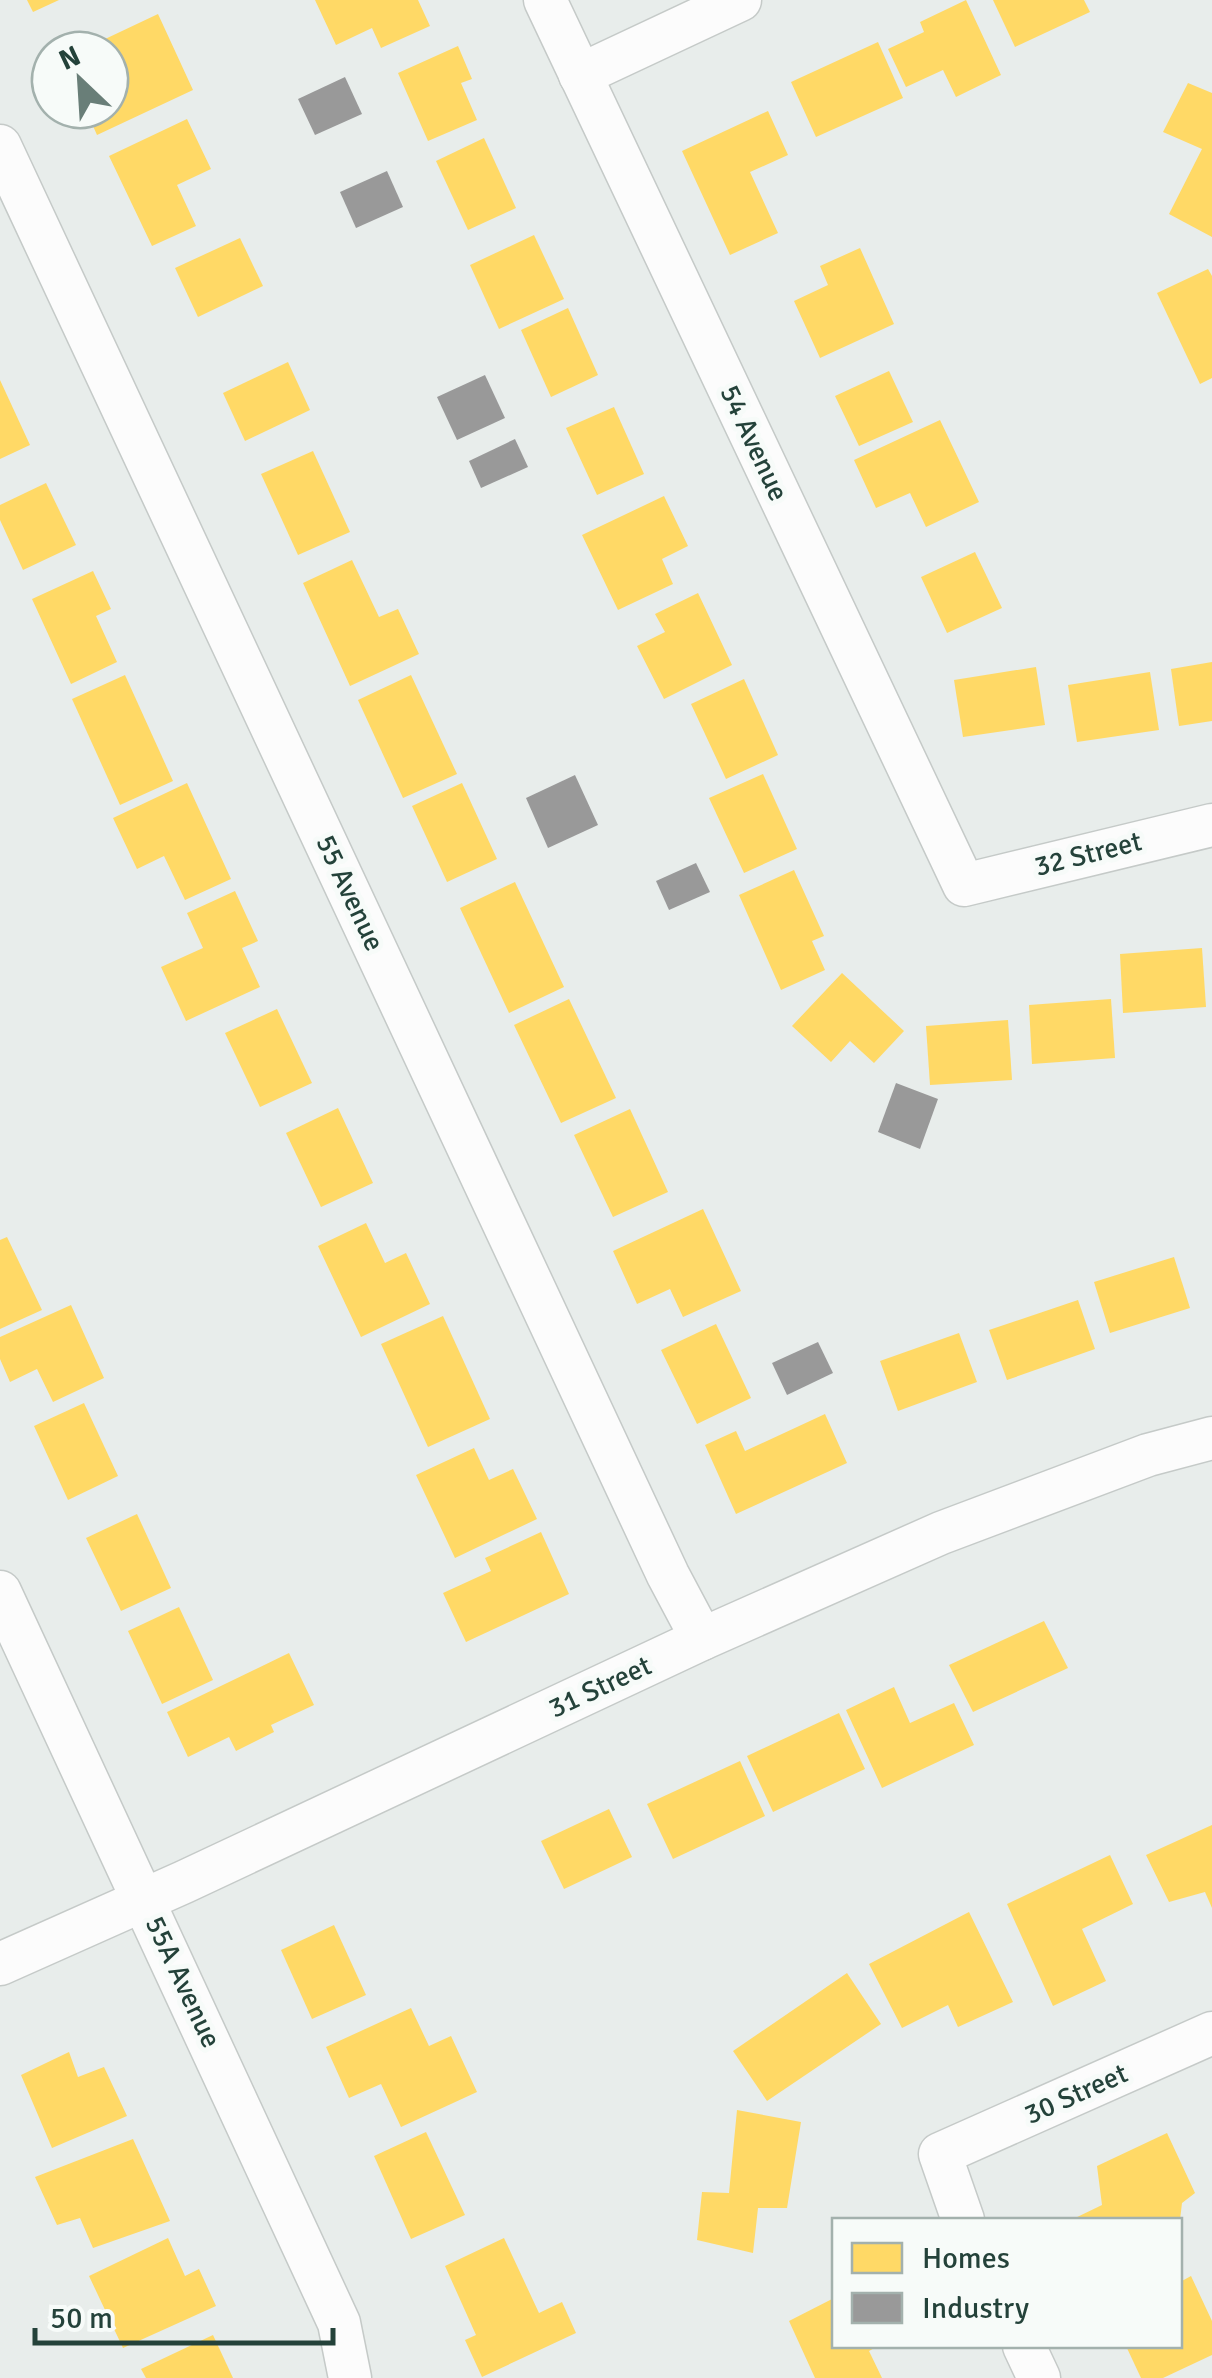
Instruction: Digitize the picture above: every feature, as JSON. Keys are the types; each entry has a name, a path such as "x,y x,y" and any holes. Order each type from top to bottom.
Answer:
{"street":[{"name":"54 Avenue","path":"545,0 964,885"},
{"path":"580,75 740,0"},
{"name":"55 Avenue","path":"0,146 634,1503 702,1639"},
{"name":"32 Street","path":"964,885 1212,825"},
{"name":"31 Street","path":"0,1964 702,1639 941,1533 1148,1455 1212,1438"},
{"name":"55A Avenue","path":"0,1592 340,2323 350,2378"},
{"name":"30 Street","path":"962,2218 940,2154 1212,2034"},
{"path":"1025,2348 1040,2378"}],"building: Homes":[{"path":"27,0 59,0 33,12"},
{"path":"315,0 418,0 430,26 381,48 372,28 336,45"},
{"path":"966,0 1001,75 956,97 943,70 906,87 888,49 924,32 920,22"},
{"path":"993,0 1084,0 1090,12 1015,47"},
{"path":"158,14 193,90 130,120 130,30 124,30"},
{"path":"878,42 903,98 816,137 791,82"},
{"path":"458,46 472,79 461,83 477,120 428,141 398,73"},
{"path":"1188,83 1212,93 1212,237 1169,214 1202,149 1163,132"},
{"path":"768,111 788,155 750,172 778,233 730,255 682,151"},
{"path":"187,119 211,169 177,185 196,226 152,246 109,156"},
{"path":"484,138 516,208 468,230 436,161"},
{"path":"534,235 564,299 499,329 470,265"},
{"path":"240,238 263,286 198,317 175,268"},
{"path":"860,248 894,324 820,358 794,301 828,285 820,266"},
{"path":"1208,269 1212,276 1212,378 1200,384 1157,293"},
{"path":"568,308 598,375 551,397 521,330"},
{"path":"288,362 310,410 245,441 223,393"},
{"path":"889,371 913,422 859,446 835,396"},
{"path":"0,380 30,445 0,459"},
{"path":"614,407 644,474 597,495 566,428"},
{"path":"940,420 979,502 926,527 910,493 876,508 854,460"},
{"path":"313,451 350,532 298,555 261,474"},
{"path":"46,483 76,545 23,570 0,520 0,505"},
{"path":"664,496 688,546 662,559 673,584 618,610 582,535"},
{"path":"975,552 1002,608 947,633 921,577"},
{"path":"352,560 379,617 398,609 419,654 350,686 303,583"},
{"path":"93,571 111,609 96,616 117,662 71,684 32,599"},
{"path":"698,593 732,665 664,699 637,646 665,632 655,614"},
{"path":"1212,662 1212,721 1179,726 1171,669"},
{"path":"1036,667 1045,725 963,737 954,680"},
{"path":"1150,672 1159,730 1077,742 1068,685"},
{"path":"125,675 173,781 120,805 72,699"},
{"path":"411,675 457,774 403,798 358,700"},
{"path":"744,679 778,755 726,779 691,704"},
{"path":"763,774 797,849 744,873 709,798"},
{"path":"187,783 231,879 185,900 164,856 137,869 113,818"},
{"path":"462,783 497,859 447,882 412,806"},
{"path":"794,870 824,936 812,941 825,970 781,990 739,895"},
{"path":"515,882 564,987 509,1013 460,908"},
{"path":"235,891 258,941 242,948 260,987 186,1021 161,967 203,948 187,913"},
{"path":"1202,948 1206,1007 1123,1013 1120,954"},
{"path":"842,973 904,1031 874,1063 850,1041 831,1062 792,1026"},
{"path":"569,999 616,1098 561,1123 514,1025"},
{"path":"1111,999 1115,1058 1032,1064 1029,1005"},
{"path":"277,1009 312,1083 260,1107 225,1033"},
{"path":"1008,1020 1012,1080 930,1085 926,1026"},
{"path":"338,1108 373,1183 321,1207 286,1133"},
{"path":"630,1109 668,1192 613,1217 574,1135"},
{"path":"703,1209 741,1291 683,1317 670,1289 637,1304 613,1251"},
{"path":"366,1223 385,1263 406,1253 430,1304 361,1337 318,1246"},
{"path":"7,1237 42,1310 0,1329 0,1240"},
{"path":"1174,1257 1190,1308 1110,1333 1094,1282"},
{"path":"1078,1300 1095,1349 1007,1380 989,1330"},
{"path":"71,1305 104,1378 53,1402 37,1369 10,1382 0,1359 0,1337"},
{"path":"443,1316 490,1419 428,1447 381,1344"},
{"path":"716,1324 751,1398 697,1424 661,1350"},
{"path":"959,1333 977,1382 898,1411 880,1361"},
{"path":"84,1403 118,1476 68,1500 34,1426"},
{"path":"825,1414 847,1463 736,1514 705,1445 736,1431 745,1451"},
{"path":"474,1448 489,1480 513,1469 537,1519 455,1558 416,1475"},
{"path":"137,1514 171,1588 121,1611 86,1538"},
{"path":"541,1532 569,1594 466,1642 443,1593 491,1571 485,1558"},
{"path":"179,1607 213,1680 162,1704 128,1631"},
{"path":"1044,1621 1068,1668 973,1712 949,1665"},
{"path":"289,1653 314,1705 271,1725 274,1732 236,1751 229,1737 188,1757 167,1712"},
{"path":"894,1687 910,1723 954,1703 974,1745 882,1788 846,1710"},
{"path":"839,1713 865,1769 773,1812 747,1756"},
{"path":"740,1761 765,1816 673,1859 647,1804"},
{"path":"609,1809 632,1857 564,1889 541,1841"},
{"path":"1212,1825 1212,1908 1205,1892 1169,1902 1146,1855"},
{"path":"1110,1855 1133,1904 1082,1929 1106,1981 1053,2006 1007,1904"},
{"path":"969,1912 1013,2002 958,2027 948,2005 902,2028 869,1964"},
{"path":"334,1925 366,1995 312,2019 281,1950"},
{"path":"847,1973 881,2024 767,2101 733,2051"},
{"path":"411,2008 429,2046 451,2036 477,2092 401,2127 381,2084 349,2098 326,2047"},
{"path":"69,2052 78,2077 104,2067 127,2116 52,2148 21,2075"},
{"path":"737,2110 801,2122 787,2208 758,2208 753,2253 697,2240 702,2192 729,2193"},
{"path":"426,2132 465,2215 411,2239 374,2156"},
{"path":"1167,2133 1195,2193 1182,2203 1180,2218 1075,2218 1102,2205 1097,2166"},
{"path":"133,2139 170,2221 93,2248 80,2218 57,2225 35,2177"},
{"path":"168,2238 185,2276 199,2269 216,2306 123,2348 89,2276"},
{"path":"504,2238 539,2313 562,2302 576,2333 482,2377 465,2340 476,2335 445,2266"},
{"path":"1191,2276 1212,2321 1212,2355 1163,2378 1141,2378 1127,2348 1182,2348 1182,2281"},
{"path":"832,2299 832,2348 874,2348 869,2351 882,2378 815,2378 789,2321"},
{"path":"213,2335 233,2378 146,2378 141,2369"}],"building: Industry":[{"path":"345,77 362,114 315,135 298,99"},
{"path":"387,171 403,207 356,228 340,192"},
{"path":"485,375 505,418 457,440 437,397"},
{"path":"515,439 528,467 481,488 469,461"},
{"path":"575,775 598,825 548,848 526,798"},
{"path":"696,863 710,892 669,910 656,881"},
{"path":"896,1083 938,1099 920,1149 878,1132"},
{"path":"818,1342 833,1373 787,1395 772,1363"}]}
